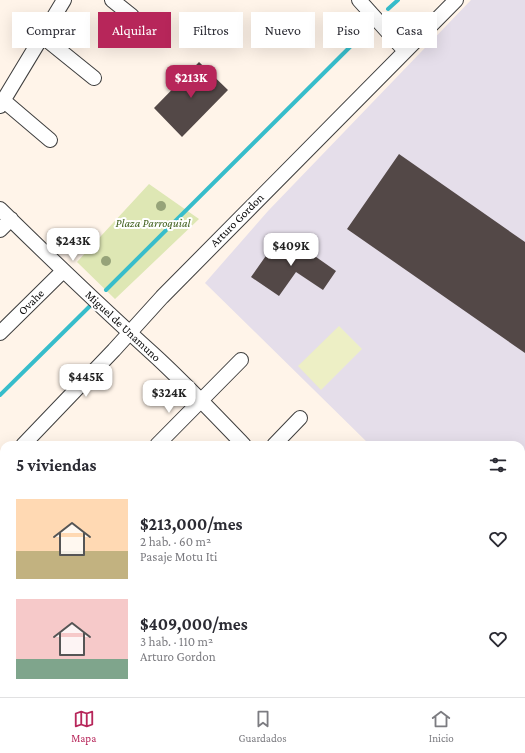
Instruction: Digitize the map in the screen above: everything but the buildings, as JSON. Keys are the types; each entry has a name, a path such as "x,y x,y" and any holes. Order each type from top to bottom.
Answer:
{"street":[{"path":"57,12 64,0"},
{"path":"112,0 127,12"},
{"path":"358,0 405,51"},
{"name":"Arturo Gordon","path":"27,441 130,333 162,297 456,0"},
{"path":"35,48 2,103 50,140"},
{"path":"57,48 94,78"},
{"name":"Miguel de Unamuno","path":"0,209 63,271 153,353 240,441"},
{"path":"0,230 10,219"},
{"name":"Ovahe","path":"0,333 63,271"},
{"path":"161,441 241,360"},
{"path":"278,441 300,418"}],"shaded area":[{"path":"471,0 525,0 525,441 366,441 205,283 268,211 425,48 437,48 437,35"}],"green space":[{"name":"Plaza Parroquial","path":"149,184 199,219 115,299 77,262"},
{"path":"339,326 362,349 321,390 298,366"}],"waterway":[{"path":"388,9 398,0"},
{"path":"106,290 349,48"},
{"path":"0,395 90,306"}]}
